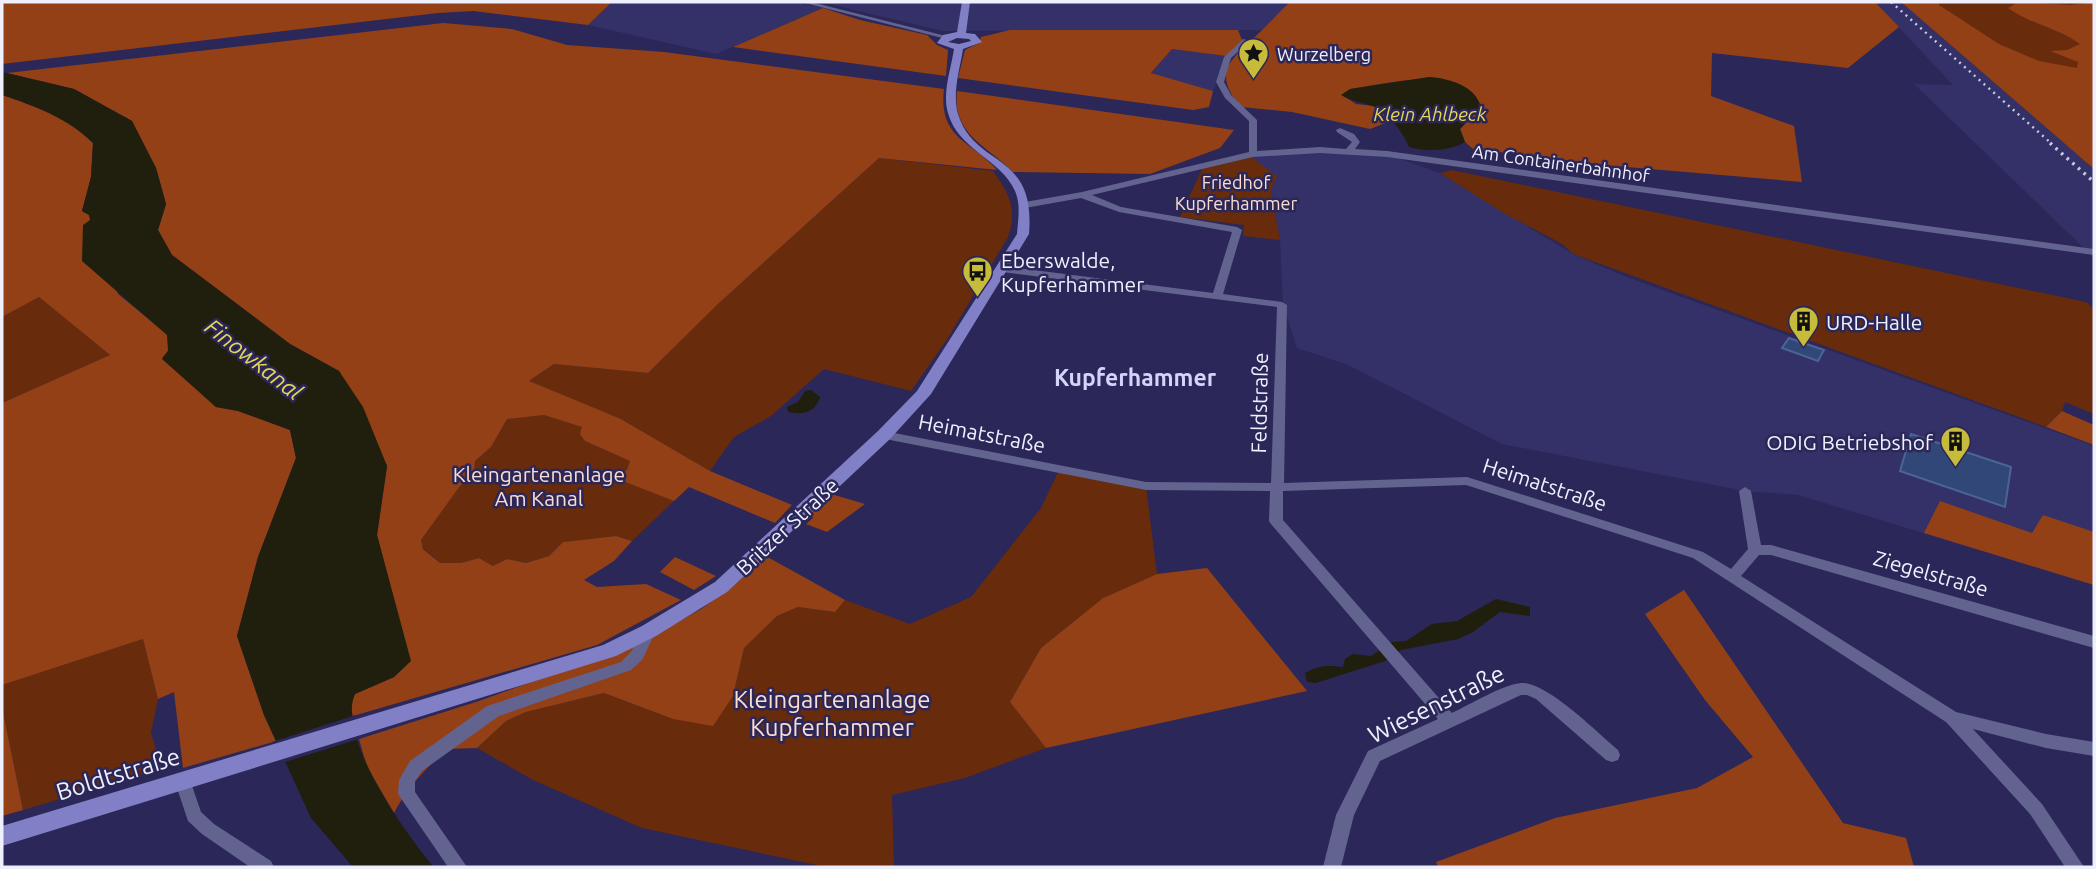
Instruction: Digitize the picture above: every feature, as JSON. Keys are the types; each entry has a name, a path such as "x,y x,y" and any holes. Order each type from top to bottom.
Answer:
{"main road":[{"path":"961,34 966,2"},
{"path":"961,34 977,40 972,45 959,47 945,45 942,41 946,37 961,34"},
{"path":"959,47 952,104 958,125 970,140 1009,173 1026,205"},
{"name":"Britzer Straße","path":"250,760 609,651 649,631 720,587 884,435 923,394 1023,234 1026,205"},
{"name":"Boldtstraße","path":"2,836 250,760"}],"street":[{"path":"804,2 946,37"},
{"path":"1246,41 1228,57 1220,82 1228,96 1253,120 1253,154"},
{"path":"1340,130 1351,135 1356,142 1349,151"},
{"name":"Am Containerbahnhof","path":"1026,205 1082,195 1253,154 1304,150 1349,151 1387,154 2094,252"},
{"path":"1082,195 1119,209 1237,230 1217,298"},
{"name":"Feldstraße","path":"1002,269 1282,305 1276,521 1449,721"},
{"name":"Heimatstraße","path":"884,435 1146,486 1466,481 1698,555 1734,575 1952,717 2036,809 2075,867"},
{"path":"1734,575 1755,550 1745,491"},
{"name":"Ziegelstraße","path":"1755,550 1771,550 2094,642"},
{"path":"458,867 407,794 407,780 416,766 493,711 626,666 637,656 649,631"},
{"name":"Wiesenstraße","path":"1332,867 1345,815 1374,756 1519,689 1529,689 1542,695 1612,755"},
{"path":"1952,717 2046,741 2094,749"},
{"path":"183,782 194,816 208,829 265,867"}],"shaded area":[{"path":"2,2 612,2 588,25 473,11 438,13 2,64"},
{"path":"612,2 796,2 823,8 716,54 588,25"},
{"path":"820,2 1290,2 1262,30 943,31"},
{"path":"1290,2 1875,2 1899,27 1848,68 1712,53 1711,96 1794,126 1802,182 1615,166 1473,149 1465,142 1460,129 1481,107 1473,93 1460,84 1443,80 1383,83 1351,89 1342,95 1356,104 1374,106 1391,121 1370,129 1292,112 1241,107 1227,85 1228,67 1240,51"},
{"path":"1875,2 1901,2 2094,169 2094,258 1914,84 1953,85"},
{"path":"1901,2 1939,2 1939,5 1999,44 2039,61 2077,68 2078,62 2050,51 2067,50 2080,44 2008,8 2018,2 2071,5 2094,2 2094,169"},
{"path":"823,8 860,20 927,35 937,45 948,50 946,76 733,47"},
{"path":"443,23 512,29 567,45 664,52 944,89 943,105 951,128 997,170 879,158 718,304 648,373 554,364 529,381 621,419 710,471 792,505 775,523 689,487 674,501 615,478 627,470 630,461 585,441 580,434 582,427 544,415 507,419 491,447 475,461 474,475 460,486 421,540 423,549 440,563 461,563 479,558 493,566 507,559 526,563 549,556 563,542 616,536 632,541 614,561 584,580 597,587 646,584 681,600 597,645 353,716 350,705 355,694 394,677 410,661 377,535 387,466 339,371 290,344 172,255 158,230 166,204 156,168 132,121 74,89 7,73"},
{"path":"1010,30 1238,30 1242,40 1226,56 1172,49 1151,73 1213,91 1209,107 1193,110 958,78 965,50 979,43 981,37"},
{"path":"1172,49 1226,56 1213,91 1151,74"},
{"path":"957,91 1234,130 1220,148 1150,174 1013,172 966,129 957,106"},
{"path":"2,95 39,108 62,120 93,143 91,177 82,211 89,215 118,294 168,335 168,351 162,358 216,407 238,411 290,430 296,458 258,557 237,636 264,715 276,741 183,768 174,692 158,699 143,639 2,685 2,403 110,355 39,297 2,317"},
{"path":"1314,151 1392,156 1440,173 1573,254 1624,276 2094,446 2094,585 1798,495 1745,491 1502,444 1348,365 1297,348 1283,305 1280,240 1271,190 1251,157"},
{"path":"2062,411 2094,425 2094,445 2046,427"},
{"path":"831,494 865,504 827,532 806,524 813,518 810,512"},
{"path":"1940,501 2032,533 2043,515 2094,532 2094,585 1924,533"},
{"path":"764,555 845,600 835,612 798,607 777,616 744,648 733,696 713,726 673,719 604,693 526,712 506,721 477,748 447,749 418,779 394,813 367,767 359,739 479,701 646,640 701,609 728,590"},
{"path":"675,557 716,576 694,590 660,572"},
{"path":"1207,568 1307,691 1046,748 1010,702 1041,648 1103,598 1157,574"},
{"path":"1684,590 1843,823 1906,838 1914,867 1438,867 1436,862 1555,818 1697,788 1753,757 1705,700 1645,614"},
{"path":"2,707 23,810 2,816"}],"green space":[{"path":"1903,2 2094,2 2094,169"},
{"name":"Friedhof Kupferhammer","path":"1251,157 1277,176 1271,190 1280,240 1243,236 1244,225 1180,217 1203,167"},
{"path":"879,158 993,171 1004,187 1012,210 1008,237 948,338 911,391 824,369 771,416 734,437 710,471 621,419 528,382 554,364 648,373 718,304"},
{"path":"1452,170 2086,302 2094,309 2094,414 2065,402 2062,411 2046,427 1573,254 1562,244 1505,214 1440,173"},
{"path":"39,297 110,355 2,403 2,317"},
{"name":"Kleingartenanlage Am Kanal","path":"544,415 583,427 585,441 630,461 627,470 616,478 674,501 632,541 616,536 563,542 549,556 526,563 507,559 493,566 479,558 461,563 440,563 423,548 421,540 460,486 474,475 475,461 491,447 507,419"},
{"name":"Kleingartenanlage Kupferhammer","path":"1059,470 1146,486 1157,574 1103,598 1041,648 1010,702 1046,748 965,778 892,795 894,867 826,867 642,828 533,780 477,748 506,721 526,712 604,693 673,719 733,696 744,647 777,616 798,607 835,612 845,600 910,624 971,597 1041,508"},
{"path":"143,639 158,699 151,733 162,769 23,810 2,707 2,685"}],"water":[{"name":"Finowkanal","path":"2,72 74,89 132,121 156,168 166,204 158,230 172,255 290,344 339,371 363,407 387,466 377,535 411,661 394,677 355,694 352,712 355,734 377,784 407,832 434,867 353,867 311,818 264,715 237,636 258,557 296,458 290,430 238,411 216,407 162,359 168,351 167,335 82,261 83,225 90,220 89,215 82,211 91,177 93,143 62,120 39,108 2,95"},
{"name":"Klein Ahlbeck","path":"1429,77 1460,85 1478,100 1481,107 1460,129 1465,142 1459,145 1438,150 1409,147 1399,129 1383,112 1341,95 1350,89"},
{"path":"811,390 820,397 812,410 803,413 788,412 787,407 798,402 805,391"},
{"path":"1496,599 1530,607 1530,616 1500,612 1473,632 1458,639 1401,650 1385,661 1316,683 1307,682 1305,673 1310,670 1324,666 1343,667 1345,659 1353,654 1371,656 1392,642 1406,641 1432,624 1457,621"}],"pier":[{"path":"356,715 362,738 282,763 272,742"}],"building":[{"name":"URD-Halle","path":"1789,338 1824,350 1818,361 1782,348"},
{"name":"ODIG Betriebshof","path":"1911,434 2011,467 2005,507 1900,471"}],"railway":[{"path":"1891,2 2052,144"},
{"path":"2050,143 2094,182"}],"place":[{"name":"Wurzelberg","path":"1254,81"},
{"name":"Eberswalde, Kupferhammer","path":"978,299"},
{"name":"URD-Halle","path":"1803,349"},
{"name":"ODIG Betriebshof","path":"1956,469"}],"district":[{"name":"Kupferhammer","path":"1135,377"}]}
